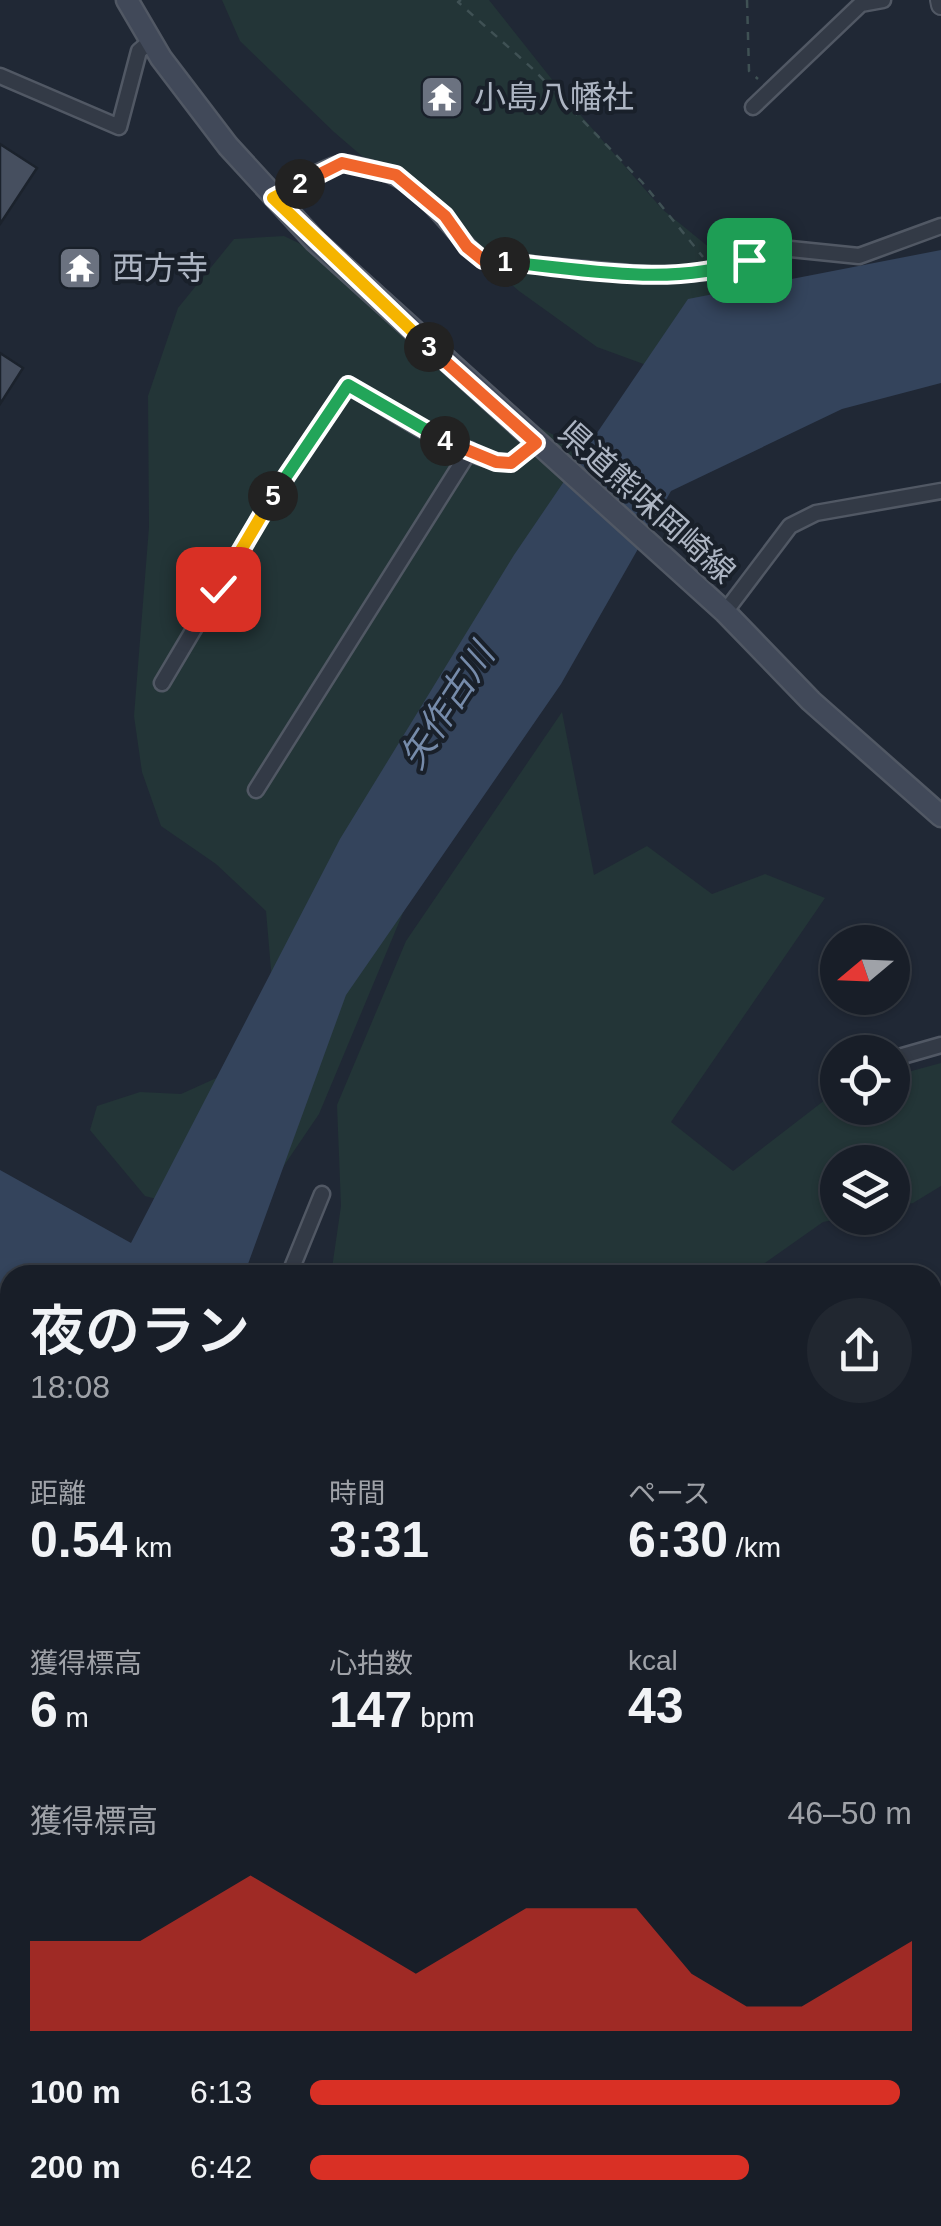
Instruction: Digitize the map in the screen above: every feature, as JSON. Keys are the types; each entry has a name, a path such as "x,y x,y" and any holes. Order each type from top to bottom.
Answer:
{"main road":[{"name":"県道熊味岡崎線","path":"127,0 151,41 228,146 273,198 342,266 725,612 811,702 941,816"}],"street":[{"path":"753,107 861,4 883,0"},
{"path":"0,76 119,127 140,51 151,41"},
{"path":"273,198 342,163 396,175 445,216 467,247 483,260 652,275 712,272 749,260 771,247 859,256 941,226"},
{"path":"162,683 274,494 348,385 444,441 496,462 511,463 536,443"},
{"path":"256,790 470,450"},
{"path":"725,612 790,526 816,513 941,491"},
{"path":"910,1054 941,1045"},
{"path":"293,1265 322,1194"}],"path":[{"path":"461,0 458,2 534,70 642,182 690,237 712,272"},
{"path":"747,0 748,71 768,87"}],"shaded area":[{"path":"222,0 489,0 662,209 758,287 660,370 597,347 519,291 334,132 240,41"},
{"path":"284,236 330,258 388,323 478,394 611,466 443,817 319,1114 281,1170 197,1209 145,1196 90,1130 97,1106 140,1092 181,1094 252,1062 273,993 266,911 216,864 161,826 142,772 134,716 149,527 148,396 178,308 234,239"},
{"path":"562,712 594,875 647,846 712,894 765,874 825,898 671,1122 733,1171 820,1104 820,1125 910,1125 910,1071 941,1063 941,1186 910,1204 910,1145 820,1145 820,1224 762,1265 332,1265 341,1206 337,1105 406,941"}],"water":[{"name":"矢作古川","path":"941,250 941,383 842,409 671,491 561,684 346,995 248,1265 0,1265 0,1170 131,1243 340,839 514,555 688,299"}],"building":[{"path":"0,144 37,168 0,224"},
{"path":"0,353 23,368 0,404"}],"place":[{"name":"小島八幡社","path":"442,97"},
{"name":"西方寺","path":"80,268"}],"route":[{"path":"218,589 274,494 348,385 444,441 496,462 511,463 536,443 315,242 273,198 342,163 396,175 445,216 467,247 483,260 652,275 712,272 749,260"}]}
